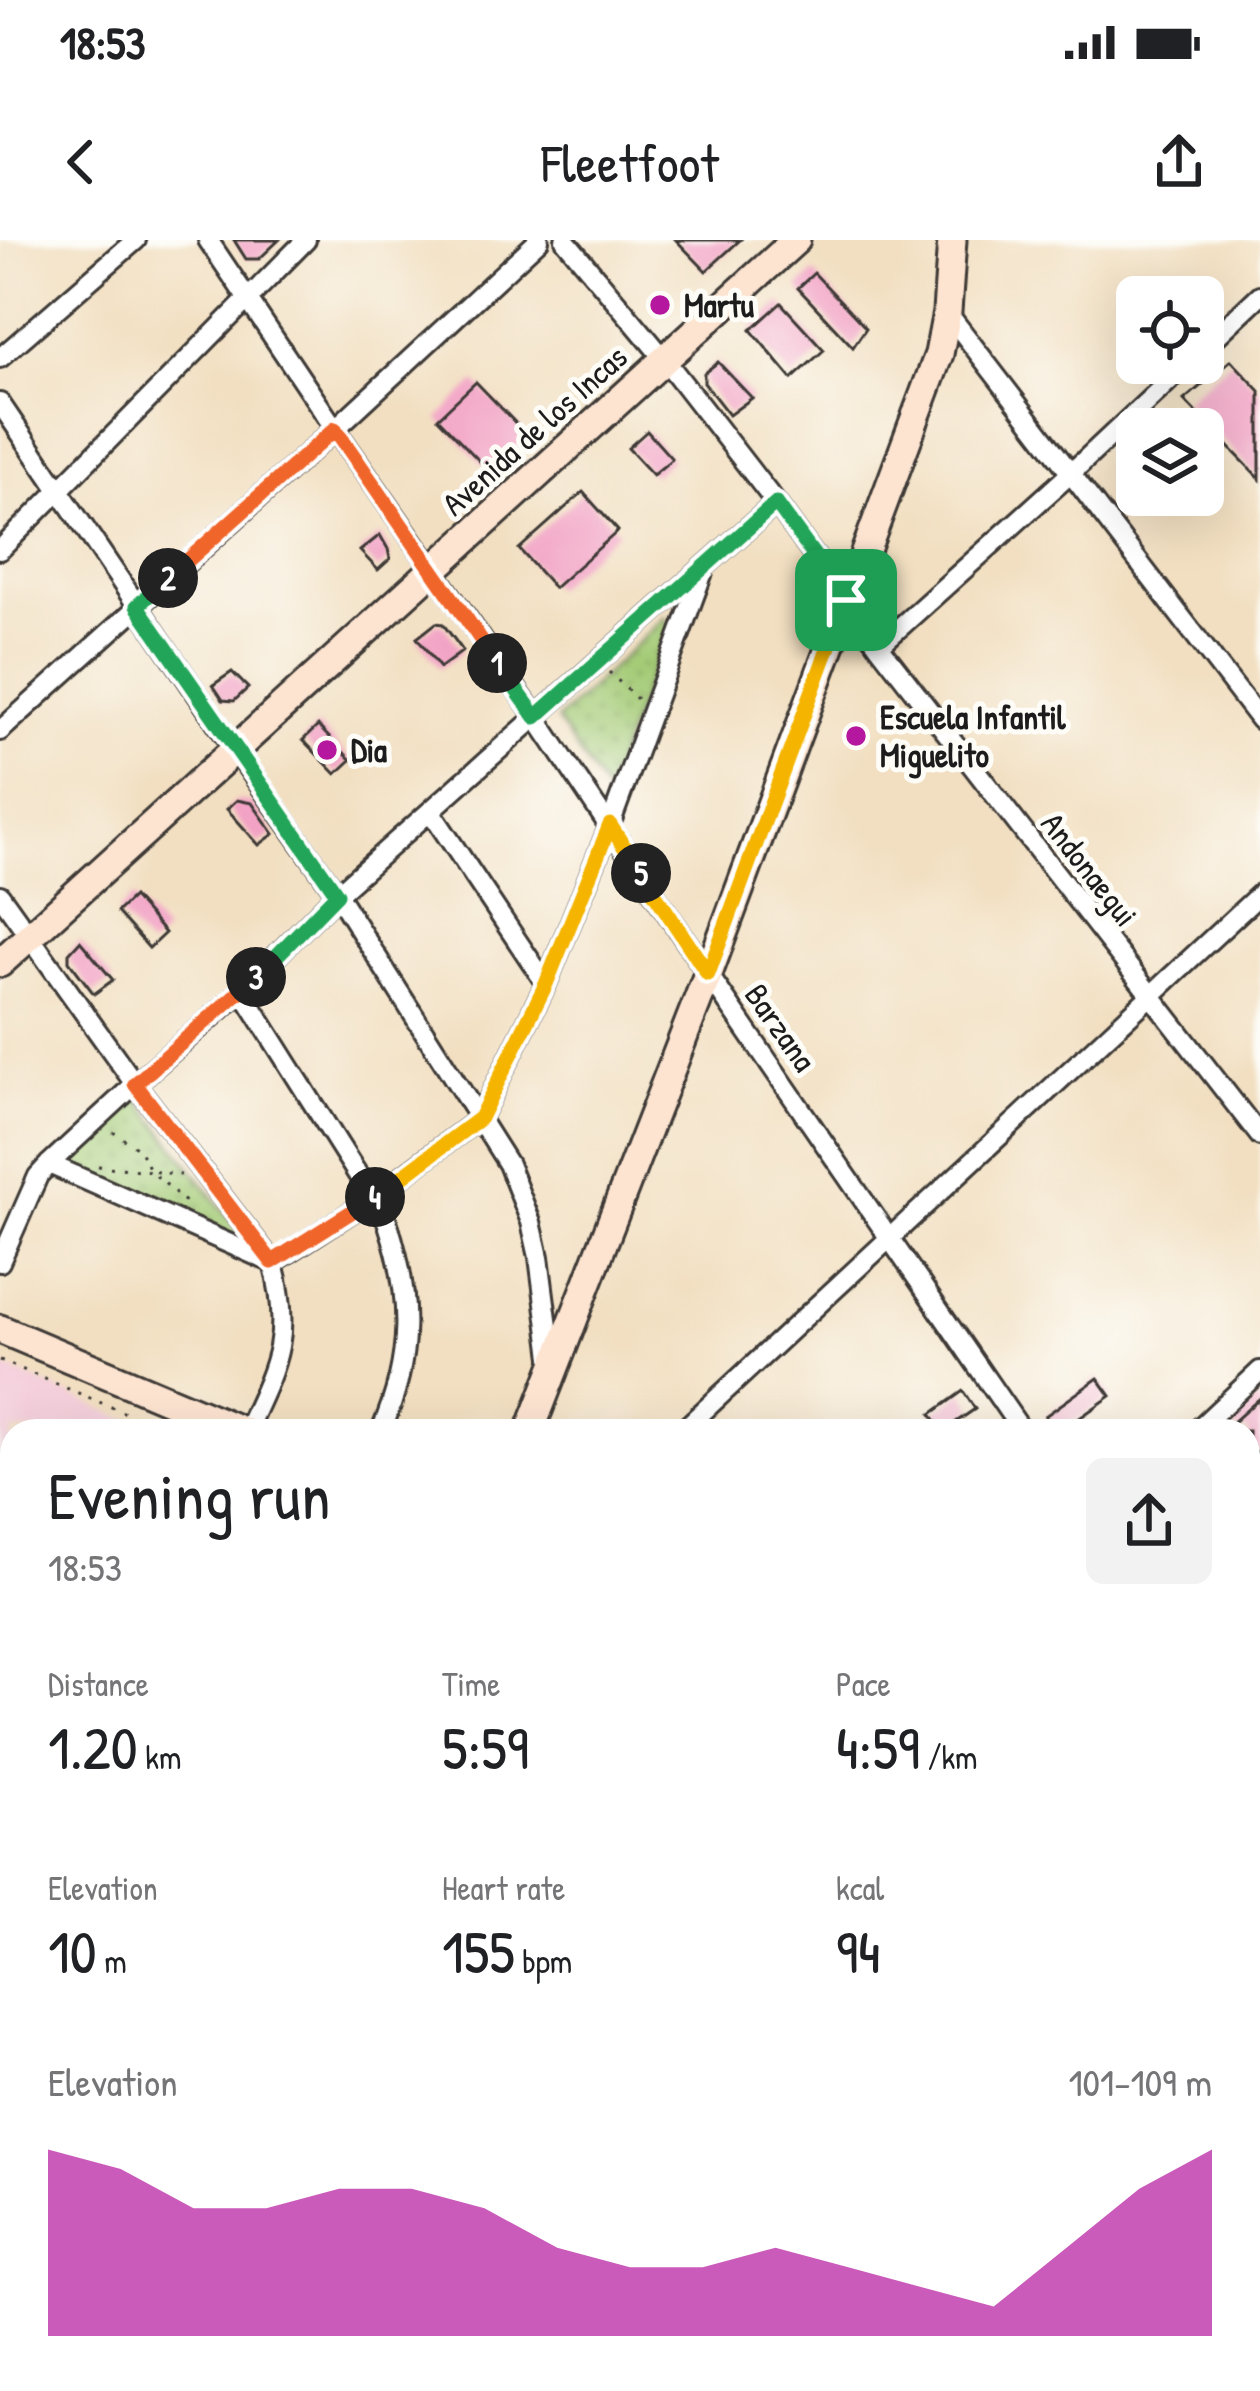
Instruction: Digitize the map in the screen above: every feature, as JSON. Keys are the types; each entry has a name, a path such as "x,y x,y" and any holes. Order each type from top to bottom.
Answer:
{"main road":[{"name":"Avenida de los Incas","path":"0,963 796,240"},
{"path":"535,1419 708,974 939,354 952,240"},
{"path":"0,1329 215,1419"}],"street":[{"path":"0,358 136,240"},
{"name":"Barzana","path":"208,240 1014,1419"},
{"path":"0,550 306,240"},
{"path":"0,731 539,240"},
{"name":"Andonaegui","path":"565,240 665,359 879,646 1260,1136"},
{"path":"1224,329 1260,295"},
{"path":"947,312 1260,720"},
{"path":"879,646 1166,384"},
{"path":"0,403 337,894 508,1164 539,1257 554,1370"},
{"path":"0,1262 38,1176 49,1164 242,991 337,894 776,503"},
{"path":"272,1262 373,1198 480,1118 546,984 704,568"},
{"path":"431,812 546,984"},
{"path":"695,1419 1260,894"},
{"path":"0,896 135,1084 272,1262 280,1289 282,1341 277,1363 250,1419"},
{"path":"242,991 387,1221 403,1276 407,1334 395,1399 386,1419"},
{"path":"49,1164 272,1262"},
{"path":"1209,1419 1260,1371"}],"path":[{"path":"600,662 651,713"},
{"path":"624,701 631,693"},
{"path":"95,1121 138,1148 151,1171 207,1178"},
{"path":"0,1360 140,1419"}],"shaded area":[{"path":"0,1365 127,1419 0,1419"}],"green space":[{"path":"665,617 669,626 605,792 557,720"},
{"path":"137,1097 254,1250 61,1165"}],"building":[{"path":"234,240 279,240 259,259 246,259"},
{"path":"676,240 740,240 706,271"},
{"path":"814,273 866,328 853,347 798,288"},
{"path":"781,303 824,350 792,379 751,330"},
{"path":"1231,360 1260,391 1260,479 1224,442 1224,408 1192,408 1184,400 1203,384 1224,384 1224,366"},
{"path":"718,362 752,398 729,415 704,383 704,373"},
{"path":"476,382 529,437 491,473 438,418"},
{"path":"647,431 672,459 653,475 628,448"},
{"path":"583,492 618,531 554,588 519,549"},
{"path":"380,535 390,559 378,570 360,551"},
{"path":"436,623 443,624 463,651 440,668 417,638"},
{"path":"232,672 248,688 234,701 223,700 213,685"},
{"name":"Dia","path":"318,726 351,760 336,774 303,740"},
{"path":"237,800 252,803 274,834 259,845 227,809"},
{"path":"133,897 165,933 149,948 117,912"},
{"path":"80,941 113,980 94,994 69,961 69,953"},
{"path":"1098,1378 1111,1396 1078,1419 1045,1416"},
{"path":"963,1391 975,1409 960,1419 935,1419 931,1414"},
{"path":"1260,1398 1260,1419 1237,1419"}],"place":[{"name":"Martu","path":"660,305"},
{"name":"Escuela Infantil Miguelito","path":"856,736"},
{"name":"Dia","path":"327,750"}],"route":[{"path":"335,429 536,717 776,503 846,600 708,974 610,825 546,984 480,1118 373,1198 272,1262 135,1084 242,991 337,894 137,606 335,429"}]}
